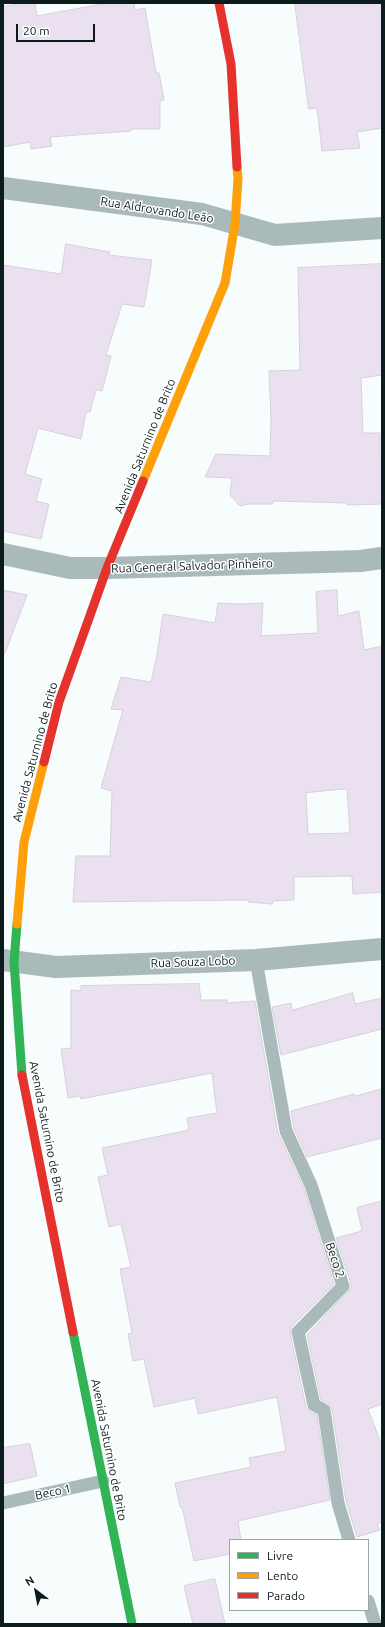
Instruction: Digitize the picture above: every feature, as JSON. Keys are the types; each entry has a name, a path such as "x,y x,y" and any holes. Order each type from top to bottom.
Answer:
{"main road":[{"name":"Avenida Saturnino de Brito","path":"132,1624 21,1070 9,961 24,842 59,702 107,568 225,283 235,224 238,178 231,72 219,3"}],"street":[{"name":"Rua Aldrovando Leão","path":"3,188 202,214 275,235 382,228"},
{"name":"Rua General Salvador Pinheiro","path":"3,554 70,568 352,561 382,558"},
{"name":"Rua Souza Lobo","path":"9,961 56,967 256,960 382,949"}],"lane":[{"name":"Beco 2","path":"256,960 286,1131 311,1185 343,1286 298,1332 314,1405 324,1410 338,1503 349,1539"},
{"name":"Beco 1","path":"3,1503 103,1481"},
{"path":"369,1604 375,1624"}],"building":[{"path":"25,3 35,3 37,16 107,3 134,3 135,10 145,8 156,73 159,73 164,100 160,101 160,129 131,129 131,131 50,137 52,146 31,149 30,142 3,147 3,7"},
{"path":"295,3 382,3 382,128 357,132 360,148 322,151 317,108 309,109"},
{"path":"66,244 110,252 109,255 152,260 144,307 122,304 106,355 111,356 102,391 96,390 90,412 86,412 81,439 38,428 25,474 42,479 36,501 49,504 41,539 3,531 3,265 61,274"},
{"path":"382,264 382,375 361,378 363,433 380,433 382,504 347,505 347,503 273,501 273,504 247,504 240,506 230,495 232,478 205,477 216,454 270,456 271,419 269,371 300,370 298,268"},
{"path":"3,590 27,595 5,653 3,653"},
{"path":"337,590 338,616 359,611 364,650 382,646 382,892 353,894 352,876 294,877 294,900 273,901 272,904 248,902 248,900 73,902 76,856 110,856 112,791 101,788 123,710 111,709 121,677 151,682 157,655 163,614 215,623 218,603 263,603 261,636 318,633 316,592","holes":["347,789 350,833 308,834 306,793"]},
{"path":"199,984 201,1000 227,1000 227,1003 255,1001 278,1133 304,1188 334,1284 292,1326 290,1333 306,1407 310,1412 317,1415 330,1500 238,1521 241,1539 229,1539 229,1554 194,1561 175,1483 251,1467 249,1458 286,1451 277,1397 198,1414 195,1398 154,1407 144,1359 133,1361 128,1334 132,1333 120,1269 131,1267 121,1224 109,1227 98,1177 108,1175 102,1148 189,1130 187,1118 217,1113 212,1073 81,1099 80,1096 68,1098 61,1049 71,1048 71,990 81,991 81,986"},
{"path":"353,993 355,1004 382,998 382,1029 281,1055 272,1007 291,1003 292,1010"},
{"path":"382,1089 382,1138 307,1157 294,1129 291,1111 354,1094 355,1096"},
{"path":"382,1201 382,1404 368,1409 382,1446 382,1522 377,1524 380,1530 357,1537 346,1501 332,1409 328,1403 321,1400 307,1335 351,1288 336,1238 362,1231 357,1208"},
{"path":"30,1444 37,1476 3,1484 3,1448"},
{"path":"215,1579 225,1624 193,1624 184,1586"}],"traffic: fast":[{"path":"17,924 14,962 22,1075"},
{"path":"73,1332 132,1624"}],"traffic: slow":[{"path":"143,481 225,283 235,224 238,178 237,167"},
{"path":"17,924 24,842 44,762"}],"traffic: jam":[{"path":"219,3 231,64 237,167"},
{"path":"44,762 59,702 107,568 143,481"},
{"path":"22,1075 73,1332"}]}
